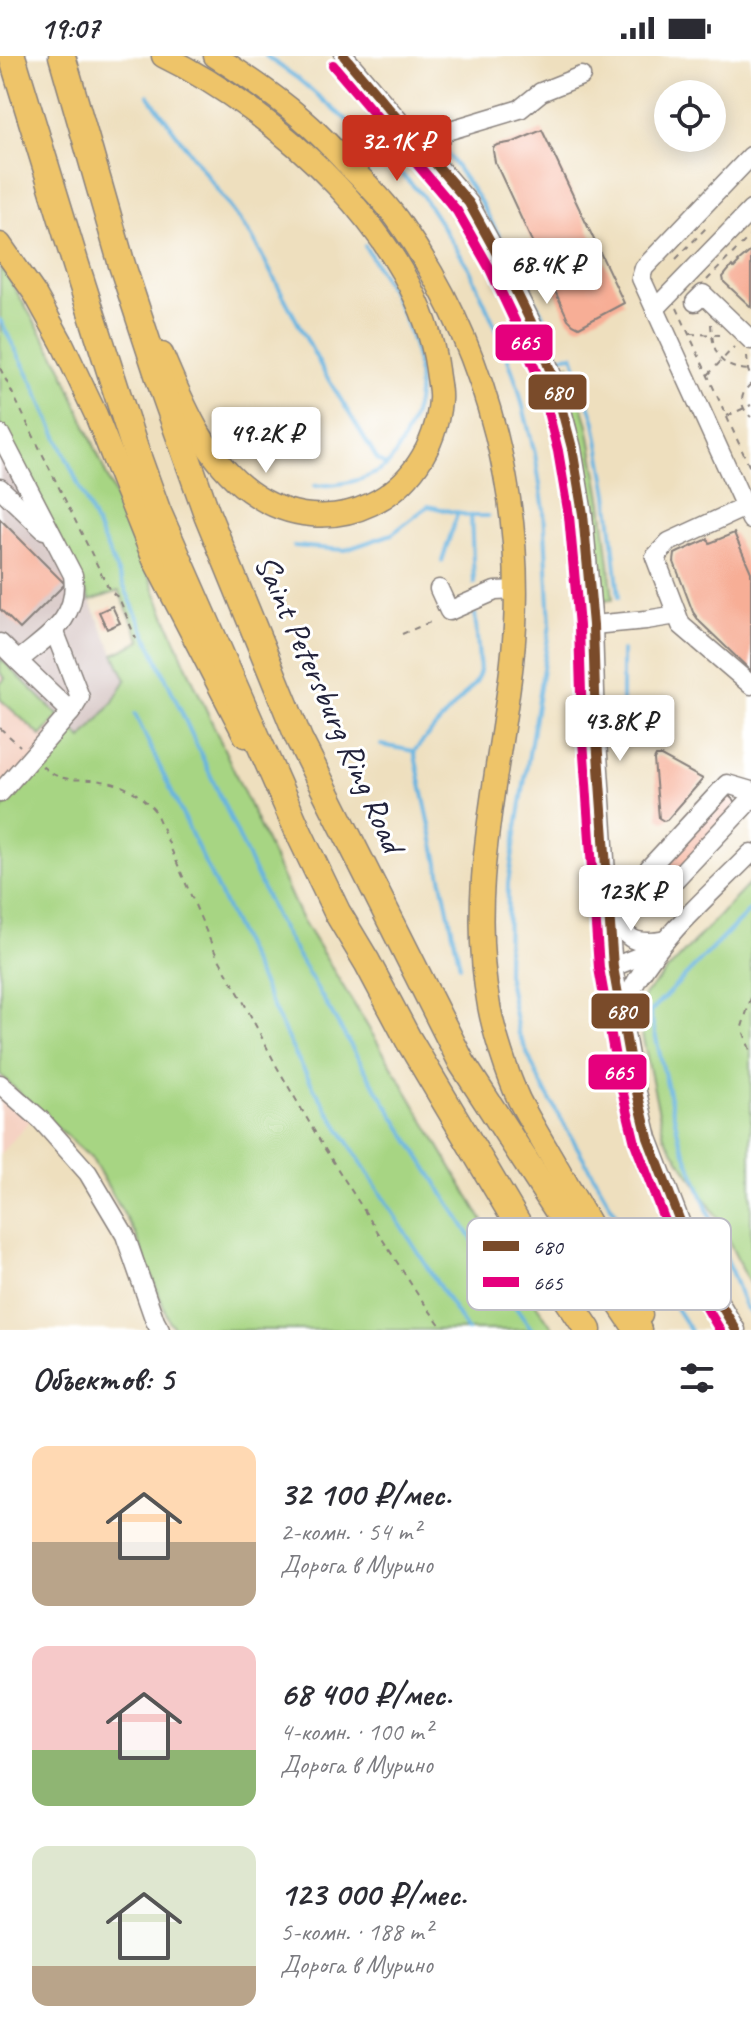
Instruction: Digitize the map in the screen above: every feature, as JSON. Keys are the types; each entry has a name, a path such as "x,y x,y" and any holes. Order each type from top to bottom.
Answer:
{"highway":[{"path":"12,56 76,265 157,510 337,912 514,1218"},
{"name":"Saint Petersburg Ring Road","path":"63,60 122,265 207,514 299,739 462,1063 563,1218"},
{"path":"575,1310 588,1330"},
{"name":"Saint Petersburg Ring Road","path":"625,1310 638,1330"}],"main road":[{"path":"122,265 187,411 209,449 228,473 249,491 274,505 329,516 360,510 387,497 416,470 433,438 441,398 434,349 422,312 381,239 357,209 260,116 190,69 163,56"},
{"path":"215,56 311,127 374,191 401,224 446,298 483,388 509,498 517,590 512,660 482,876 480,927 490,1008 519,1098 586,1218"},
{"path":"0,244 35,294 62,343 96,415 154,560 225,699 299,833"},
{"path":"638,1310 649,1330"}],"street":[{"path":"344,56 469,203 531,322 554,380 572,448 583,514 593,625 596,725 613,967 648,1138 679,1218"},
{"path":"426,151 447,131 520,109 541,92 581,76"},
{"path":"751,156 644,268 641,278 748,514 669,542 655,557 681,625 751,685"},
{"path":"655,309 751,210"},
{"path":"695,302 703,294 748,338"},
{"path":"1,439 73,575 75,591 70,611 54,630 18,661"},
{"path":"0,488 56,542"},
{"path":"439,589 449,611 495,591 517,590"},
{"path":"593,625 677,615"},
{"path":"0,793 71,712 80,697 54,630"},
{"path":"0,643 71,712"},
{"path":"751,791 727,784 649,868 668,887 751,799"},
{"path":"627,1047 630,997 636,981 666,940 751,853"},
{"path":"608,902 619,926 629,938 641,943 666,940"},
{"path":"613,967 643,955 666,940"},
{"path":"0,1084 41,1120 88,1173 125,1235 160,1330"},
{"path":"724,1310 736,1330"}],"path":[{"path":"672,262 706,228"},
{"path":"706,282 751,235"},
{"path":"674,301 751,470"},
{"path":"717,308 711,317 715,351 731,368 749,370"},
{"path":"689,334 748,338"},
{"path":"707,375 748,338"},
{"path":"748,338 751,378"},
{"path":"0,368 110,591 119,598 136,639"},
{"path":"751,384 742,397 743,409 751,417"},
{"path":"726,416 751,405"},
{"path":"402,634 449,611"},
{"path":"0,728 51,774 67,781 98,780 118,784 140,794 155,811 215,952 277,1067 342,1177 444,1330"},
{"path":"751,998 742,1027 751,1053"}],"shaded area":[{"path":"0,427 39,498 126,680 111,705 82,739 0,658"},
{"path":"0,658 73,730 0,812"},
{"path":"0,1075 39,1110 0,1155"}],"green space":[{"path":"0,264 61,366 185,663 300,916 481,1218 467,1218 467,1310 540,1310 554,1330 176,1330 169,1321 136,1235 92,1159 0,1075 0,812 73,730 82,739 111,705 126,680 114,654 141,641 119,591 90,601 0,427"},
{"path":"569,364 588,425 602,504 613,599 602,600 581,440 561,367"},
{"path":"0,658 59,716 41,736 0,699 0,684 5,678 0,673"},
{"path":"751,882 751,1287 731,1246 731,1218 717,1218 664,1136 639,1020 645,994"}],"building":[{"path":"542,130 624,303 579,327 568,319 495,162 493,147"},
{"path":"751,251 751,307 724,282 723,277"},
{"path":"0,519 65,584 20,629 0,609"},
{"path":"734,533 751,572 751,671 700,622 693,612 674,562 675,554 679,552 708,539 710,543"},
{"path":"112,606 120,623 107,629 99,612"},
{"path":"656,756 703,779 664,821 659,818"},
{"path":"727,794 740,806 670,879 658,867"}],"waterway":[{"path":"266,56 364,135 422,195 469,268 518,387 535,454 544,510 550,625 508,883 507,973 518,1032 540,1082 618,1218"},
{"path":"148,95 252,237 324,372 377,459 386,466"},
{"path":"447,153 480,201 547,323 558,357 573,355 595,422 608,494 619,597"},
{"path":"314,486 342,484 385,467 399,448 415,411 419,387 411,338 391,291 365,246"},
{"path":"0,320 33,383 278,922 371,1080 467,1231"},
{"path":"294,546 345,550 392,534 428,506 471,516 488,516"},
{"path":"442,561 458,512"},
{"path":"471,516 474,583"},
{"path":"381,745 414,751 476,682 480,671 475,614"},
{"path":"622,651 622,701"},
{"path":"135,714 294,1052 467,1330"},
{"path":"414,751 460,966"},
{"path":"711,1218 679,1137 650,1012 751,909"},
{"path":"731,1271 751,1315"},
{"path":"518,1310 532,1330"},
{"path":"677,1310 690,1330"}],"transit line":[{"name":"680","path":"344,56 469,203 531,322 554,380 572,448 583,514 593,625 596,725 613,967 631,1067 648,1138 679,1218"},
{"name":"665","path":"333,65 457,211 490,269 541,384 558,451 569,516 579,626 582,726 599,968 617,1069 635,1143 664,1218"},
{"name":"665","path":"708,1310 720,1330"},
{"name":"680","path":"724,1310 736,1330"}]}
